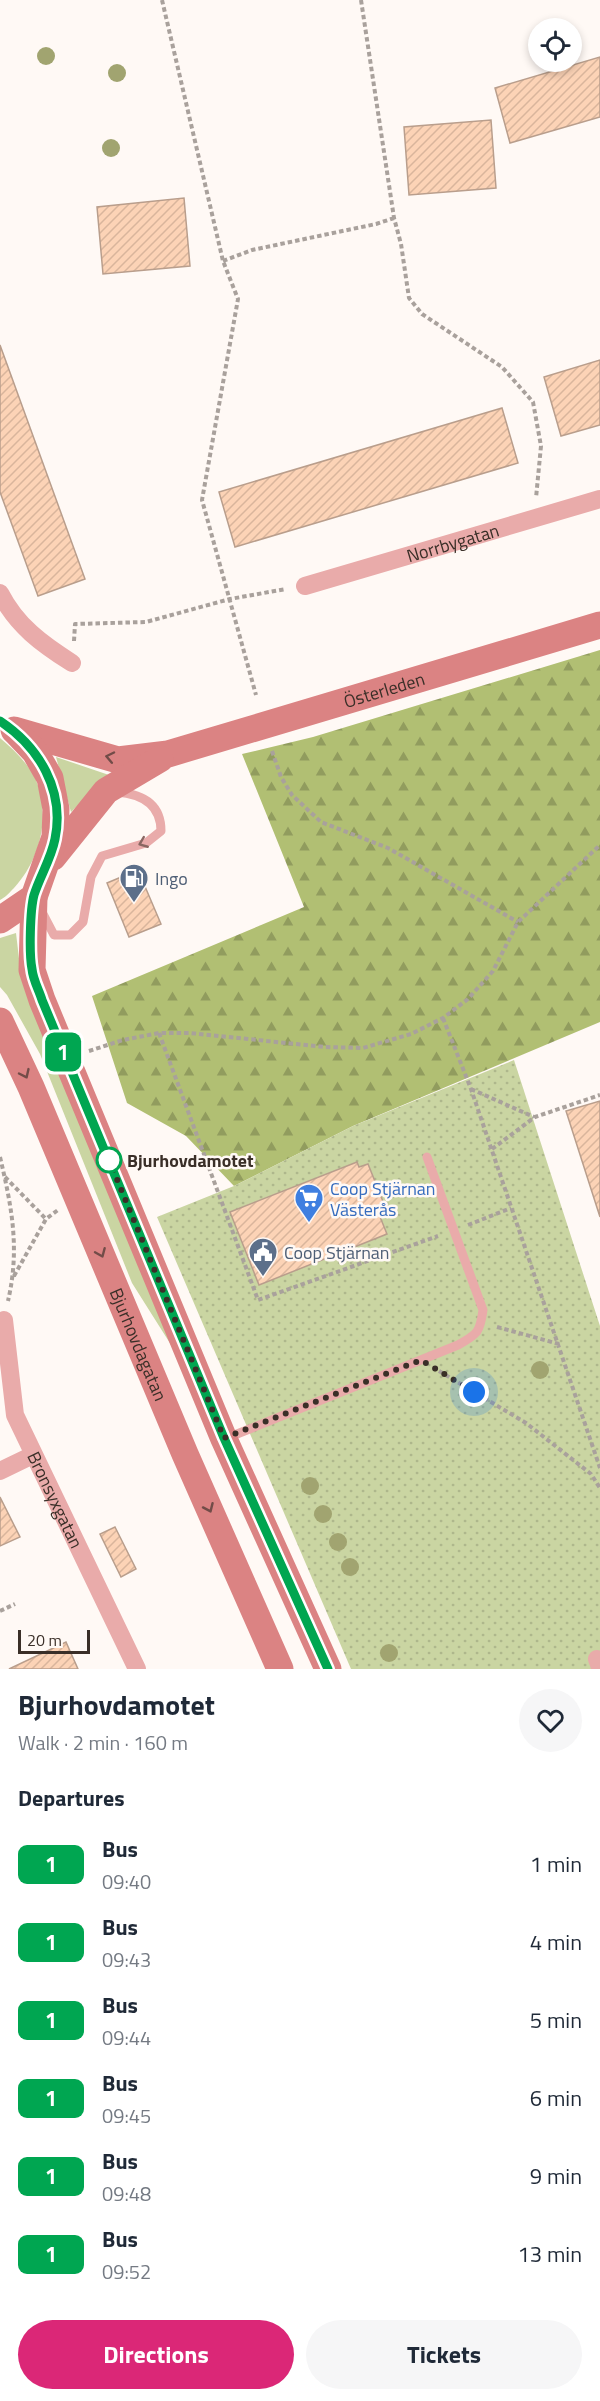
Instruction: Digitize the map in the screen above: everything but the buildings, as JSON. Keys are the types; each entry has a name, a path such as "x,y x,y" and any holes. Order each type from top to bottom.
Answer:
{"main road":[{"name":"Österleden","path":"7,726 118,760 168,754 600,625"},
{"path":"7,726 35,752 50,778 56,809 55,837 34,897 32,970 42,1000 224,1438 327,1669"},
{"name":"Österleden","path":"47,865 106,791 168,754"},
{"path":"0,920 34,897"},
{"name":"Bjurhovdagatan","path":"0,1021 31,1087 185,1454 280,1669"},
{"path":"185,1454 224,1438"}],"street":[{"name":"Norrbygatan","path":"305,586 600,499"},
{"path":"0,593 6,604 37,641 72,663"},
{"name":"Bronsyxgatan","path":"2,1321 15,1415 137,1669"},
{"path":"0,1471 33,1455"}],"lane":[{"path":"34,897 54,935 70,935 83,922 91,877 102,856 146,843 160,831 161,817 148,801 131,793 106,791"},
{"path":"224,1438 458,1345 477,1335 483,1310 427,1157"}],"path":[{"path":"162,0 223,261 238,298 202,500 256,695"},
{"path":"361,0 394,218 403,253 409,298 422,314 502,367 533,402 541,446 535,501 540,516"},
{"path":"223,261 252,250 376,224 394,218"},
{"path":"72,663 75,624 146,622 230,599 305,586"},
{"path":"272,751 281,777 292,795 321,822 388,848 518,922"},
{"path":"82,1053 123,1040 159,1033 190,1033 325,1047 363,1048 411,1034 443,1018 468,999 493,971 518,922 600,845"},
{"path":"443,1018 492,1149 600,1467"},
{"path":"159,1033 258,1300 511,1208"},
{"path":"471,1089 535,1118"},
{"path":"492,1149 535,1118 600,1095"},
{"path":"0,1157 13,1213 14,1276"},
{"path":"4,1177 46,1219"},
{"path":"2,1321 14,1276 46,1219 58,1210"},
{"path":"481,1324 501,1327 559,1345"},
{"path":"421,1360 526,1424 591,1474 600,1488"},
{"path":"0,1611 15,1604"}],"green space":[{"path":"600,650 600,1022 353,1126 234,1186 186,1136 127,1103 92,996 304,907 242,754 313,737"},
{"path":"0,738 20,757 33,774 43,809 40,837 31,865 14,888 0,900"},
{"path":"56,757 109,775 71,812"},
{"path":"16,933 20,967 173,1348 132,1283 40,1054 7,995 0,987 0,938"},
{"path":"514,1060 600,1326 600,1669 351,1669 157,1217 234,1186 353,1126"}],"bus line":[{"name":"1","path":"0,721 14,730 35,752 50,778 56,809 55,837 34,897 32,970 42,1000 224,1438 328,1669"}],"place":[{"name":"Ingo","path":"134,904"},
{"name":"Bjurhovdamotet","path":"109,1160"},
{"name":"Coop Stjärnan Västerås","path":"309,1224"},
{"name":"Coop Stjärnan","path":"263,1278"}],"route":[{"path":"109,1160 224,1438 421,1360 474,1392"}]}
